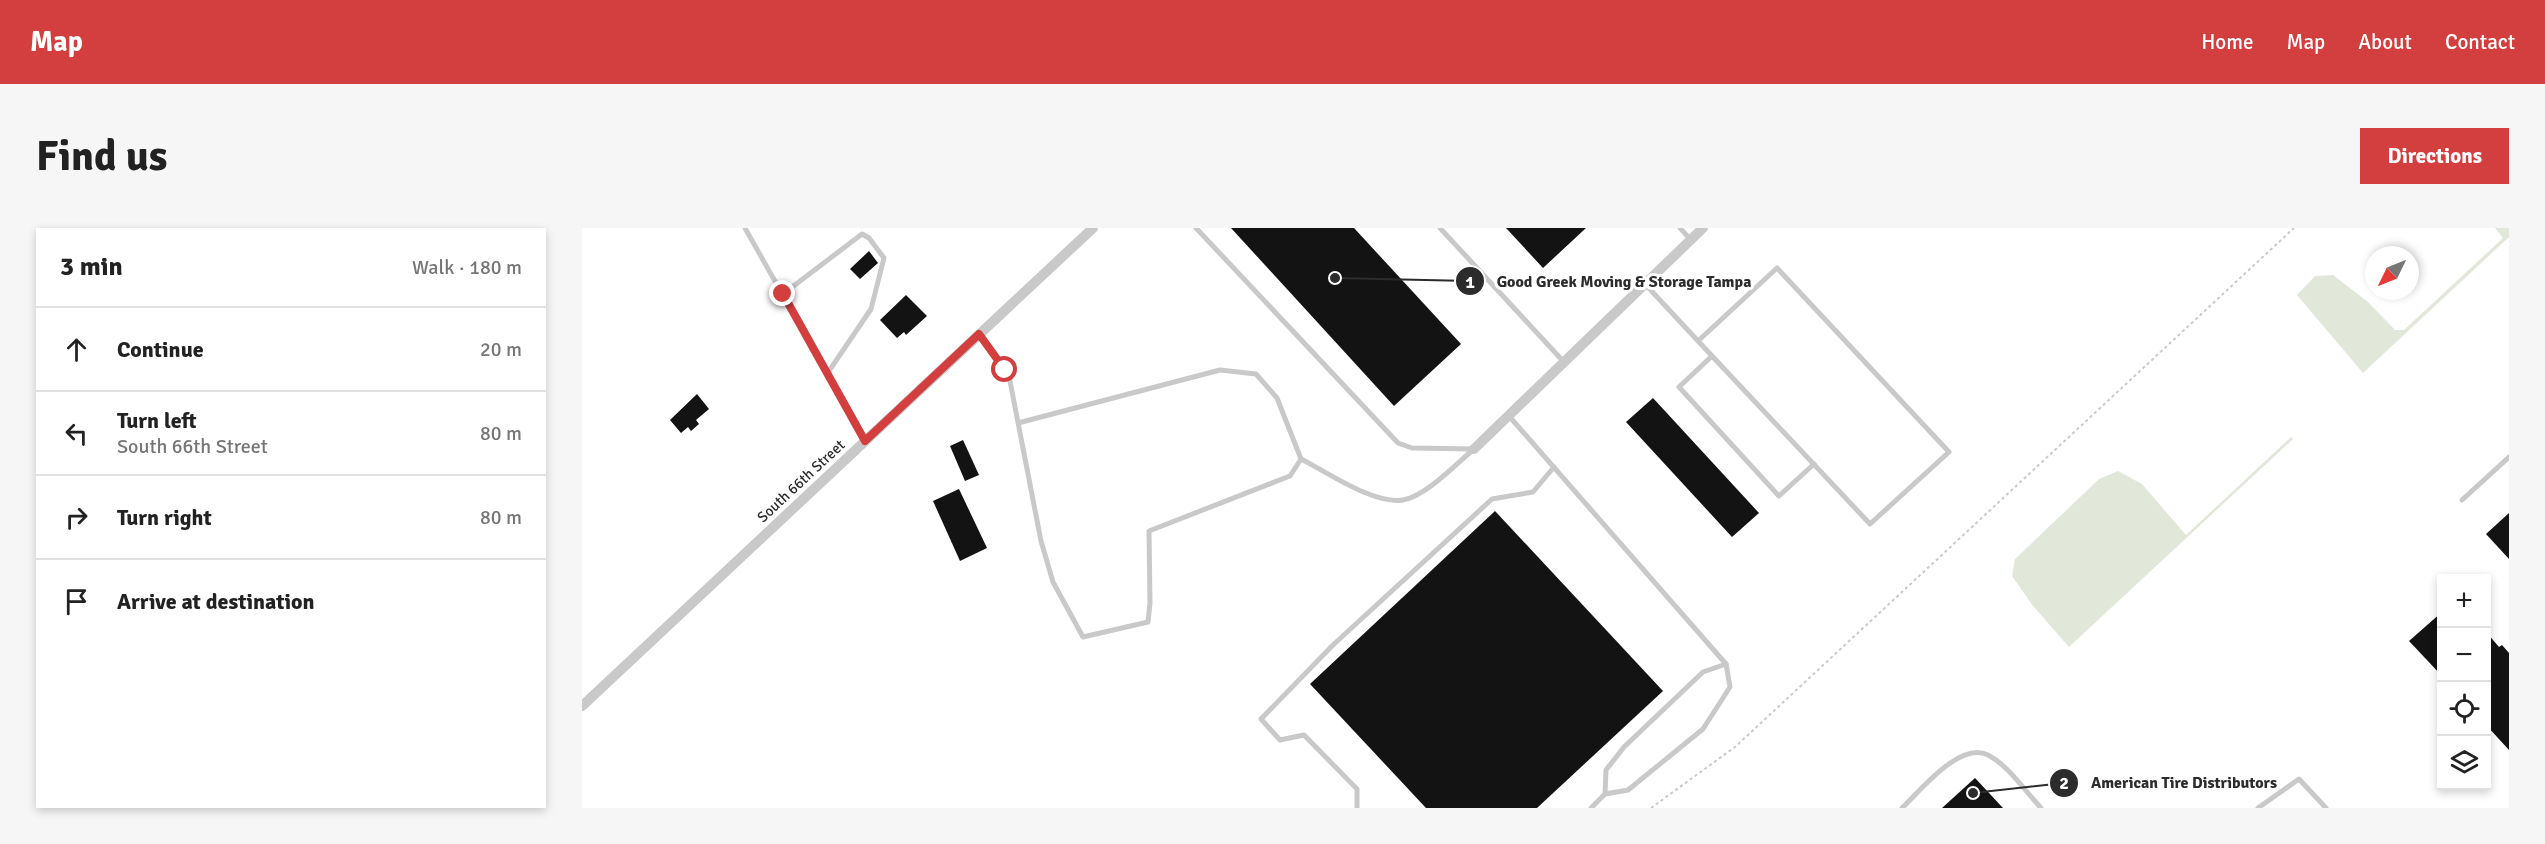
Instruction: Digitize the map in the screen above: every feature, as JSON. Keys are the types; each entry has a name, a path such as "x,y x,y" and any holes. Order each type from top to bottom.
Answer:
{"street":[{"name":"South 66th Street","path":"582,706 1093,228"},
{"path":"1474,449 1703,228"}],"lane":[{"path":"745,228 865,441"},
{"path":"1196,228 1398,443 1412,448 1474,449"},
{"path":"1440,228 1563,361"},
{"path":"1680,228 1691,240"},
{"path":"783,294 862,234 869,238 884,258 871,309 827,374"},
{"path":"1645,284 1698,341 1712,356 1870,524 1948,452 1777,268 1698,341"},
{"path":"979,334 1009,376 1041,541 1053,582 1083,637 1148,622 1149,531 1290,476 1301,459"},
{"path":"1712,356 1679,387 1779,496 1814,464"},
{"path":"1018,423 1220,370 1256,374 1277,398 1301,459 1379,499 1403,500 1423,491 1474,449"},
{"path":"1508,415 1726,664 1730,687 1703,729 1628,790 1605,794 1591,808"},
{"path":"2462,500 2509,457"},
{"path":"1356,808 1357,789 1304,735 1280,740 1261,719 1333,645 1492,500 1533,492 1554,467"},
{"path":"1605,794 1606,770 1624,747 1704,672 1726,664"},
{"path":"1902,808 1957,757 1976,752 1987,755 2001,765 2041,808"},
{"path":"2258,808 2299,779 2326,808"}],"path":[{"path":"1651,808 1735,747 2294,228"}],"shaded area":[{"path":"2495,228 2509,228 2509,237 2363,373 2297,295 2315,276 2333,275 2368,302 2395,330 2404,330 2503,238"},
{"path":"2291,437 2293,439 2069,647 2033,606 2012,576 2015,559 2099,479 2118,471 2142,484 2186,535"}],"building":[{"path":"1231,228 1354,228 1461,344 1394,406"},
{"path":"1506,228 1586,228 1543,268"},
{"path":"869,251 878,263 860,279 850,269"},
{"path":"906,295 927,316 906,335 904,332 897,338 880,320"},
{"path":"697,394 709,409 696,420 699,424 691,431 688,427 681,433 670,420"},
{"path":"1653,398 1759,513 1732,537 1626,422"},
{"path":"963,440 979,475 965,481 950,446"},
{"path":"959,489 987,548 960,561 933,501"},
{"path":"1495,511 1663,691 1537,808 1426,808 1310,684"},
{"path":"2509,513 2509,559 2486,534"},
{"path":"2437,616 2437,671 2409,641"},
{"path":"2491,638 2499,647 2502,645 2509,653 2509,750 2491,730"},
{"path":"1975,778 2003,808 1942,808"}],"place":[{"name":"Good Greek Moving & Storage Tampa","path":"1335,278"},
{"name":"American Tire Distributors","path":"1973,793"}],"route":[{"path":"783,294 865,441 979,334 1005,370"}]}
